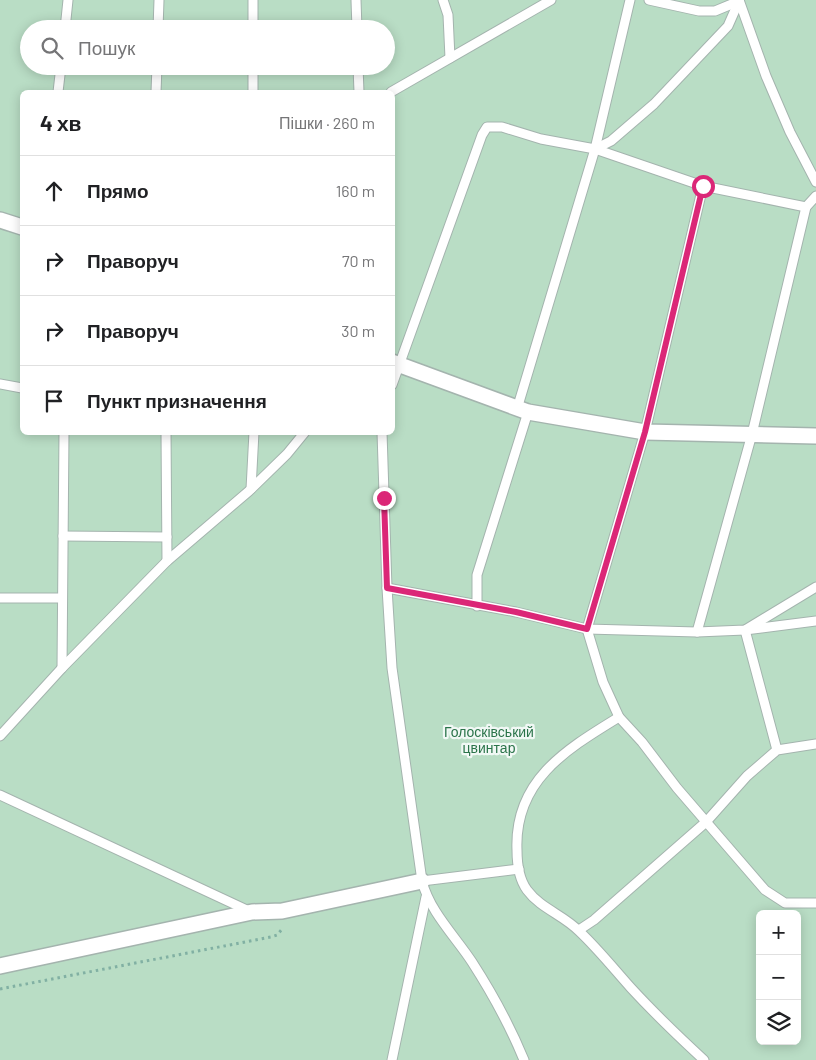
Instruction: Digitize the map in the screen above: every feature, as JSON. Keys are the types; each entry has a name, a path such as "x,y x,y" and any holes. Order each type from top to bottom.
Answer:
{"street":[{"path":"0,220 20,227"},
{"path":"396,364 523,410 645,432 816,436"},
{"path":"0,966 252,912 282,911 422,881"}],"lane":[{"path":"66,20 68,0"},
{"path":"158,20 159,0"},
{"path":"253,0 253,20"},
{"path":"356,0 357,20"},
{"path":"443,0 448,14 450,58"},
{"path":"395,90 551,0"},
{"path":"477,606 477,575 595,149 630,0"},
{"path":"649,0 700,11 715,11 739,1"},
{"path":"595,149 611,141 654,104 728,26 739,1"},
{"path":"739,1 766,76 790,132 816,182"},
{"path":"58,90 60,75"},
{"path":"156,90 157,75"},
{"path":"253,75 253,90"},
{"path":"358,75 359,90"},
{"path":"396,364 482,135 487,127 502,127 541,138 595,149 703,186 806,206"},
{"path":"703,186 645,432 587,629 602,682 619,717 706,822 748,871 777,899 797,905 816,903"},
{"path":"696,632 752,434 806,206 816,196"},
{"path":"0,384 20,388"},
{"path":"62,668 64,435"},
{"path":"166,435 167,561"},
{"path":"251,489 254,435"},
{"path":"0,736 62,668 167,561 251,489 287,454 303,435"},
{"path":"382,435 387,588 392,668 422,881 426,897 471,962 507,1022 524,1060"},
{"path":"63,536 167,537"},
{"path":"745,630 816,587"},
{"path":"387,588 516,612 587,629 696,632 745,630 816,621"},
{"path":"0,598 62,598"},
{"path":"745,630 777,750"},
{"path":"619,717 579,742 553,763 535,784 524,803 518,822 516,839 519,869 525,888 537,903 579,930 632,990 704,1060"},
{"path":"579,930 594,920 706,822 747,776 777,750 816,744"},
{"path":"0,796 252,912"},
{"path":"422,881 519,869"},
{"path":"392,1060 426,897"}],"path":[{"path":"0,989 277,936 283,928 282,911"}],"green space":[{"name":"Голосківський цвинтар","path":"0,0 816,0 816,1060 0,1060"}],"route":[{"path":"384,498 387,588 516,612 587,629 645,432 703,186"}]}
